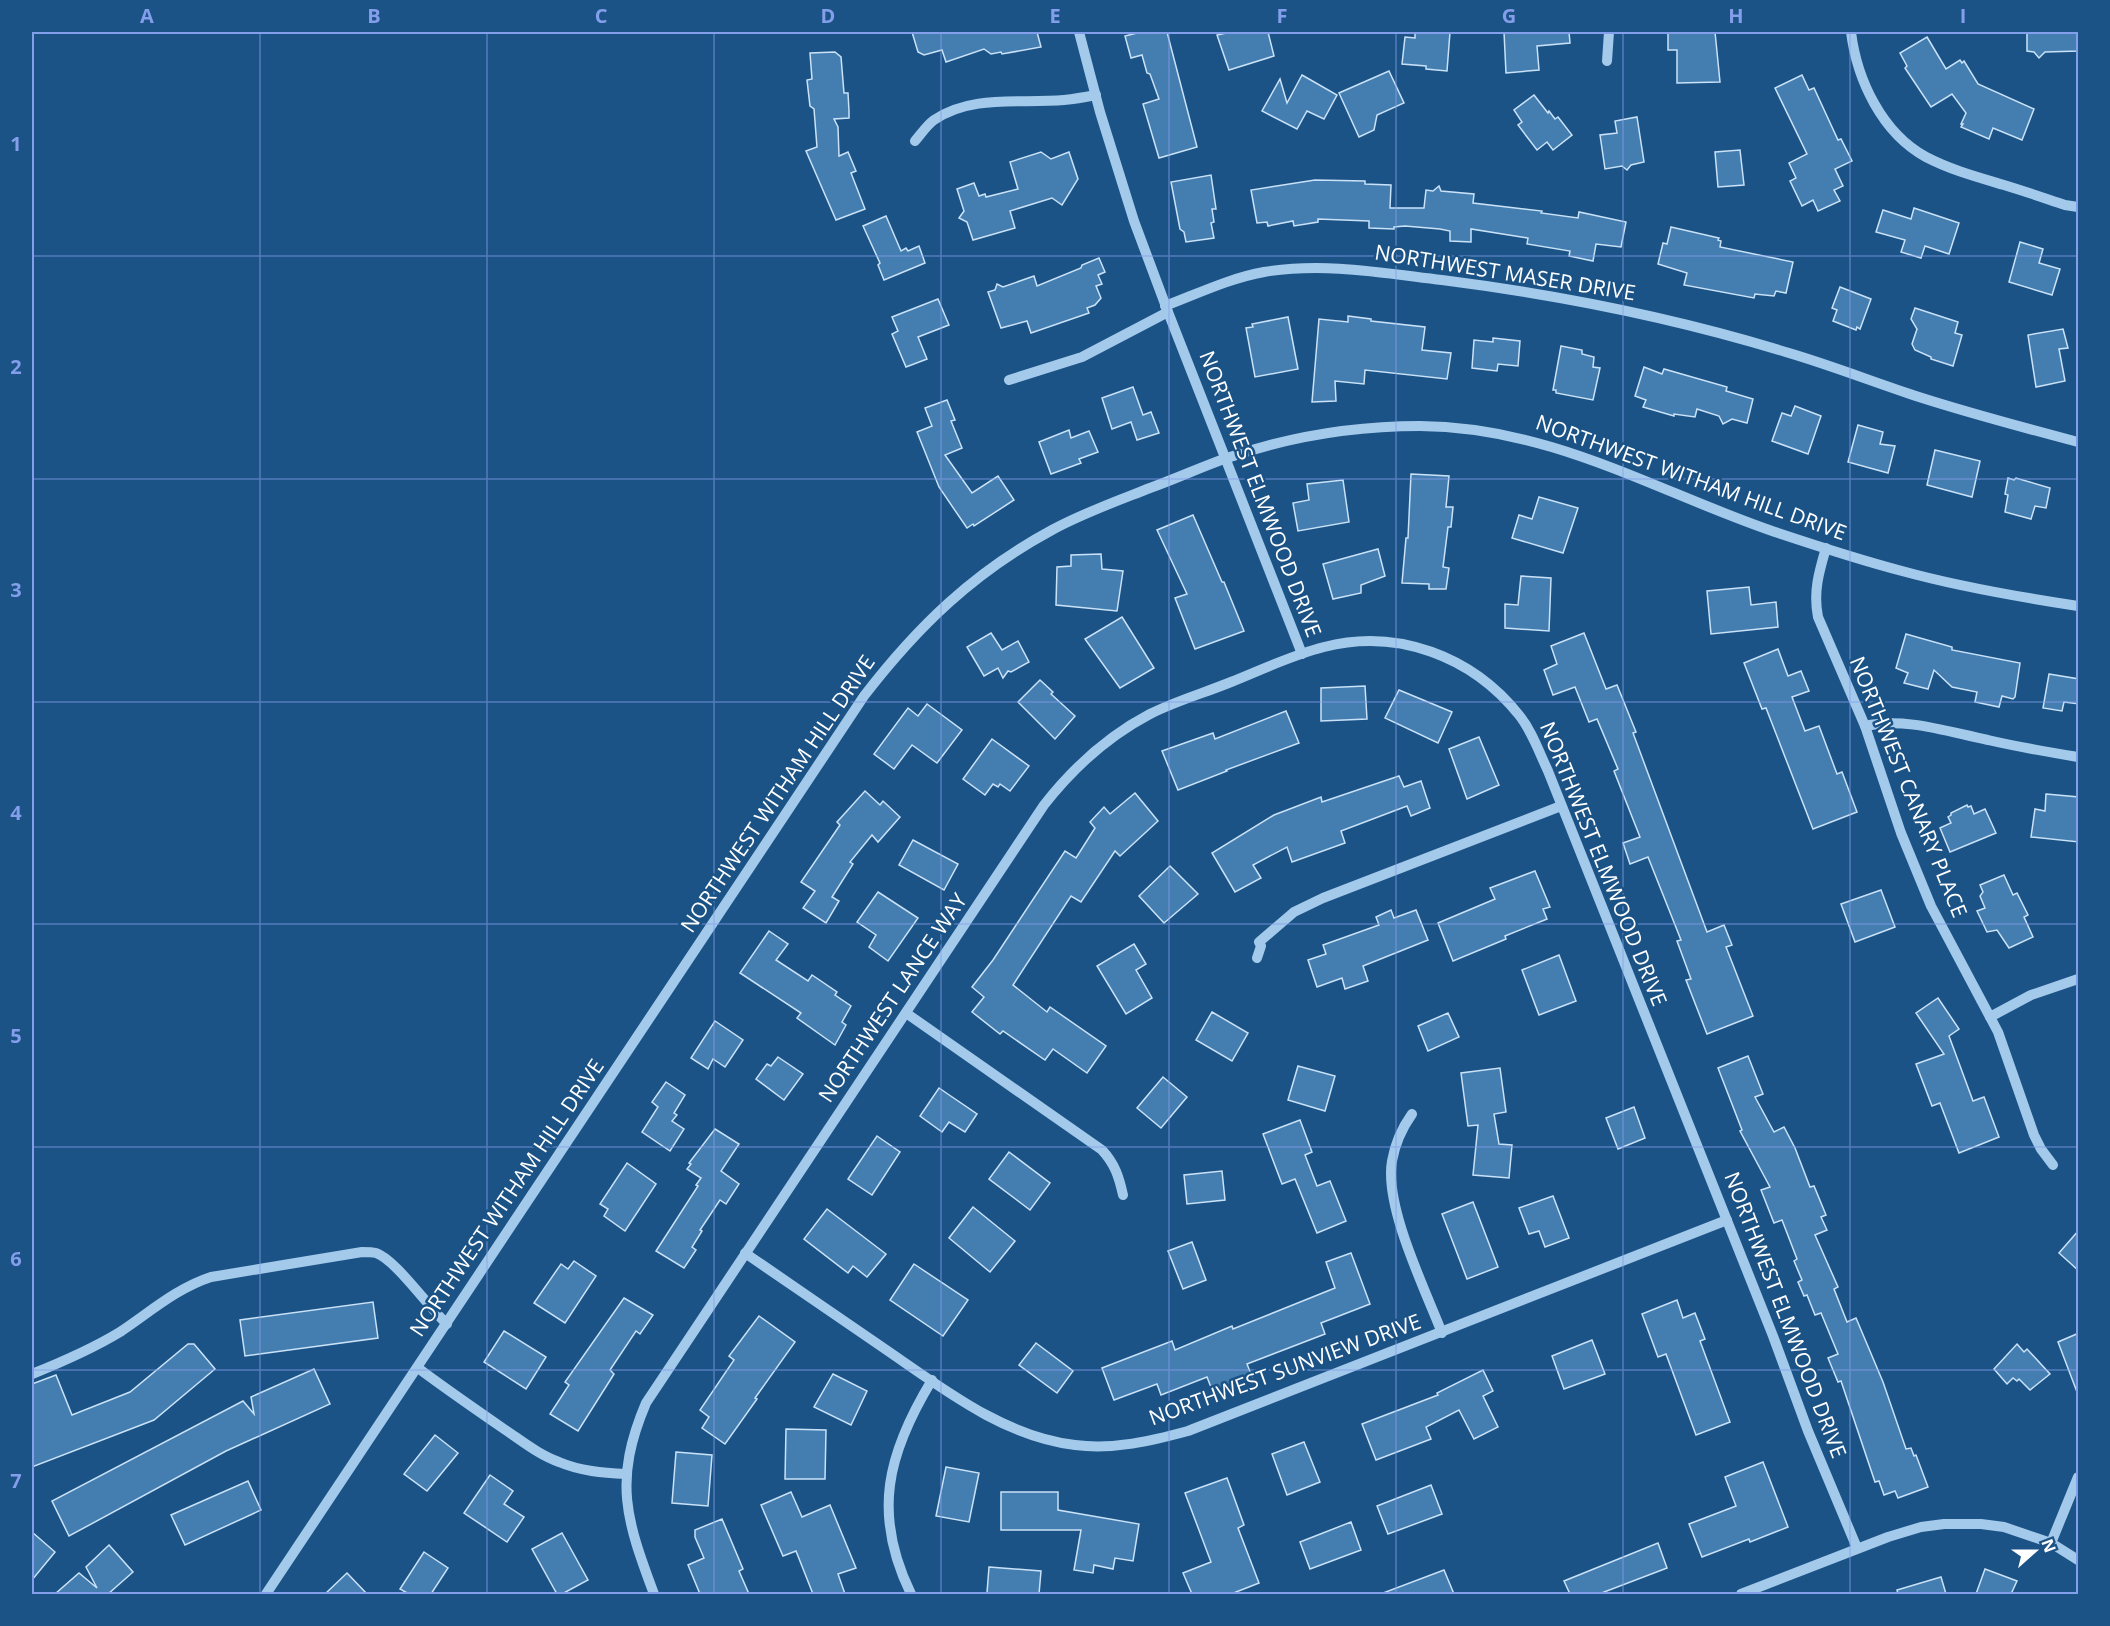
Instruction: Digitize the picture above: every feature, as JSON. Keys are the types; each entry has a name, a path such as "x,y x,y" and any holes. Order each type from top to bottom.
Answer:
{"street":[{"name":"NORTHWEST ELMWOOD DRIVE","path":"1079,32 1134,221 1302,654 1348,642 1372,640 1400,642 1440,654 1476,674 1498,692 1520,716 1544,761 1727,1220 1808,1431 1857,1548"},
{"path":"1606,61 1609,32"},
{"path":"1851,32 1857,63 1874,104 1897,132 1924,156 1956,171 2065,205 2079,207"},
{"path":"915,141 932,122 945,114 969,105 1096,96"},
{"name":"NORTHWEST MASER DRIVE","path":"1009,380 1082,357 1167,309 1235,280 1263,273 1308,267 1337,267 1504,288 1602,305 1681,323 1790,353 1919,397 2079,442"},
{"name":"NORTHWEST WITHAM HILL DRIVE","path":"266,1594 864,696 892,659 950,600 1004,558 1053,529 1225,459 1288,440 1365,428 1421,426 1461,429 1520,438 1567,450 1721,512 1905,572 2008,595 2079,606"},
{"name":"NORTHWEST CANARY PLACE","path":"1826,548 1816,582 1815,601 1818,617 1865,726 1901,833 1931,906 1998,1032 2034,1135 2053,1165"},
{"name":"NORTHWEST LANCE WAY","path":"654,1594 635,1542 626,1496 626,1474 631,1447 646,1403 1044,804 1063,781 1095,751 1126,728 1152,713 1302,654"},
{"path":"1865,726 1888,722 1923,726 2031,750 2079,757"},
{"path":"1257,958 1261,946 1259,942 1293,912 1323,898 1561,806"},
{"path":"1990,1017 2031,995 2079,979"},
{"path":"906,1013 1102,1150 1118,1172 1124,1195"},
{"path":"1412,1114 1398,1137 1392,1161 1391,1187 1394,1204 1410,1251 1442,1333"},
{"name":"NORTHWEST SUNVIEW DRIVE","path":"745,1253 932,1380 998,1420 1035,1436 1074,1445 1106,1447 1143,1443 1188,1431 1727,1220"},
{"path":"32,1374 74,1357 118,1333 195,1282 211,1277 362,1252 376,1253 384,1258 406,1278 433,1311 447,1324"},
{"path":"418,1368 466,1404 550,1458 578,1468 626,1474"},
{"path":"911,1594 892,1543 889,1522 889,1487 894,1462 906,1427 932,1380"},
{"path":"2051,1543 2079,1477"},
{"path":"1742,1594 1830,1561 1857,1548 1921,1527 1944,1524 1981,1524 2004,1527 2051,1543 2079,1560"}],"building":[{"path":"912,32 1037,32 1041,47 1002,54 1001,52 991,54 984,49 946,62 942,50 924,55 918,52"},
{"path":"1141,32 1167,32 1197,147 1159,158 1143,104 1159,99 1150,74 1147,73 1142,55 1131,58 1125,36"},
{"path":"1231,32 1268,32 1274,56 1229,70 1217,35"},
{"path":"1415,32 1450,32 1447,71 1402,64 1405,37 1415,38"},
{"path":"1504,32 1569,32 1570,43 1537,46 1539,70 1506,73"},
{"path":"1668,32 1715,32 1720,82 1677,83 1677,50 1668,50"},
{"path":"2027,32 2079,32 2079,51 2045,52 2039,58 2034,52 2027,51"},
{"path":"1927,37 1946,69 1960,60 1962,63 1964,61 1978,84 2034,109 2022,140 1993,128 1989,139 1961,127 1966,113 1952,94 1931,107 1905,68 1907,66 1900,53"},
{"path":"835,52 841,57 844,93 848,93 849,111 849,118 834,119 838,127 839,156 848,152 856,171 851,173 865,209 836,220 806,151 817,147 814,109 810,106 807,80 812,79 810,53"},
{"path":"1389,71 1404,103 1377,115 1374,130 1359,137 1339,93"},
{"path":"1302,75 1337,95 1324,119 1307,111 1297,129 1262,111 1280,79 1287,103"},
{"path":"1802,75 1809,90 1814,88 1838,140 1841,139 1852,161 1835,169 1843,186 1834,190 1840,201 1818,211 1813,200 1802,206 1790,181 1796,178 1789,163 1807,154 1775,88"},
{"path":"1534,95 1548,113 1549,111 1555,119 1558,117 1572,135 1553,150 1547,142 1537,150 1518,125 1522,122 1514,110"},
{"path":"1637,117 1644,162 1631,165 1627,170 1622,166 1605,169 1600,135 1617,133 1615,121"},
{"path":"1740,150 1744,185 1718,187 1715,152"},
{"path":"1041,152 1051,159 1069,152 1078,179 1062,205 1052,198 1010,211 1015,228 973,240 967,222 959,218 964,211 957,189 974,183 979,196 985,194 986,197 1018,189 1010,162"},
{"path":"1211,175 1216,209 1212,209 1214,222 1211,223 1214,238 1186,242 1184,232 1180,229 1171,182"},
{"path":"1315,180 1365,181 1365,184 1391,185 1390,208 1424,208 1426,190 1433,191 1439,186 1441,191 1474,194 1473,203 1542,211 1541,213 1578,218 1579,212 1626,222 1621,247 1596,244 1593,261 1569,256 1570,251 1527,244 1528,238 1471,229 1471,242 1450,241 1450,231 1440,229 1405,226 1394,227 1394,229 1369,228 1369,221 1318,219 1318,222 1294,226 1293,221 1268,226 1267,222 1257,223 1251,190"},
{"path":"1914,208 1959,223 1949,254 1925,246 1921,258 1901,252 1905,240 1876,232 1883,210 1911,219"},
{"path":"886,216 901,251 906,248 908,251 919,246 925,263 884,280 878,265 880,263 863,226"},
{"path":"1671,227 1719,238 1720,247 1793,262 1786,293 1776,291 1774,296 1755,294 1754,298 1684,285 1687,273 1658,264 1663,243 1667,244"},
{"path":"2020,242 2043,249 2039,263 2060,269 2052,295 2009,282"},
{"path":"1099,258 1105,272 1098,275 1102,284 1096,286 1101,298 1095,305 1087,308 1089,313 1031,333 1027,321 1001,328 988,292 995,290 997,284 1003,287 1034,276 1037,286"},
{"path":"1840,287 1871,299 1860,329 1857,327 1856,330 1833,321 1837,310 1832,308"},
{"path":"938,299 949,325 918,337 927,359 906,367 892,334 898,331 892,317"},
{"path":"1915,308 1958,322 1955,333 1962,335 1953,366 1931,359 1915,350 1912,344 1917,329 1911,319"},
{"path":"1348,316 1425,327 1422,350 1451,353 1447,379 1365,370 1364,384 1335,381 1336,401 1312,402 1319,319 1348,322"},
{"path":"1288,317 1298,369 1255,377 1246,328 1253,327 1252,324"},
{"path":"2063,329 2068,348 2059,349 2065,381 2036,387 2028,335"},
{"path":"1493,338 1520,341 1518,366 1498,364 1497,371 1472,368 1474,340 1493,342"},
{"path":"1561,346 1582,350 1582,354 1594,357 1593,367 1600,368 1593,400 1556,393 1556,390 1553,390"},
{"path":"1644,367 1662,374 1664,369 1727,387 1726,391 1753,399 1747,423 1732,419 1723,424 1719,416 1697,409 1695,417 1674,414 1674,416 1643,407 1646,400 1635,396"},
{"path":"1133,387 1143,415 1151,412 1159,433 1137,440 1131,422 1112,429 1102,398"},
{"path":"947,400 955,420 951,421 962,448 945,455 972,493 998,476 1014,500 974,526 973,524 967,528 939,487 917,432 932,426 925,408"},
{"path":"1795,406 1821,416 1808,454 1772,441 1782,413 1791,416"},
{"path":"1858,425 1883,432 1880,444 1895,446 1888,473 1848,462"},
{"path":"1069,430 1071,438 1089,431 1098,452 1079,459 1081,463 1051,474 1039,442"},
{"path":"1935,450 1980,461 1972,497 1927,485"},
{"path":"1411,474 1449,476 1446,507 1453,507 1443,567 1449,568 1446,589 1429,589 1429,584 1402,583 1406,538 1408,538"},
{"path":"2008,478 2014,480 2016,478 2050,488 2046,508 2035,506 2031,519 2005,512"},
{"path":"1343,480 1349,522 1298,531 1293,503 1309,500 1307,484"},
{"path":"1539,497 1578,508 1563,553 1512,538 1519,515 1532,519"},
{"path":"1193,515 1244,631 1195,649 1175,598 1187,594 1157,530"},
{"path":"1378,549 1385,576 1361,585 1361,593 1333,599 1323,564"},
{"path":"1101,554 1102,569 1123,571 1117,611 1056,605 1057,567 1071,566 1071,555"},
{"path":"1521,576 1551,578 1549,631 1505,628 1505,604 1518,605"},
{"path":"1749,587 1751,605 1776,602 1778,627 1711,634 1707,591"},
{"path":"1122,617 1154,668 1120,688 1085,639"},
{"path":"991,633 1002,650 1018,641 1029,662 1011,672 1008,671 1003,678 998,668 984,676 967,647"},
{"path":"1584,633 1606,689 1617,685 1707,932 1724,925 1732,945 1726,947 1753,1016 1707,1034 1686,980 1691,979 1677,941 1681,940 1648,857 1630,864 1623,843 1640,837 1614,771 1618,769 1597,719 1589,722 1575,687 1553,695 1544,670 1557,664 1551,646"},
{"path":"1906,634 1952,647 1952,650 2020,663 2015,697 2013,699 2002,696 1999,707 1975,702 1977,692 1952,687 1934,670 1928,689 1904,683 1908,673 1896,668"},
{"path":"1778,649 1788,676 1801,671 1809,691 1792,697 1805,731 1819,726 1837,774 1842,772 1857,812 1813,829 1766,708 1762,709 1744,663"},
{"path":"2049,674 2079,679 2079,704 2064,702 2062,711 2043,708"},
{"path":"1040,680 1053,692 1051,694 1075,716 1055,739 1018,702"},
{"path":"1365,686 1367,719 1321,721 1321,688"},
{"path":"1399,690 1452,712 1438,743 1385,718"},
{"path":"927,704 962,730 937,763 912,745 894,769 874,754 908,708 918,716"},
{"path":"1286,711 1299,743 1178,790 1162,751 1213,733 1215,739"},
{"path":"1479,737 1499,785 1467,799 1449,749"},
{"path":"992,739 1029,766 1010,791 1000,784 998,787 993,784 985,795 963,779"},
{"path":"1399,776 1404,787 1421,781 1430,808 1411,816 1407,806 1341,831 1345,843 1292,862 1287,847 1253,865 1261,878 1235,892 1212,853 1274,815 1321,797 1322,802"},
{"path":"865,791 880,805 883,801 900,817 878,842 872,835 850,862 853,864 832,897 839,901 826,923 803,908 815,891 801,882 840,825 837,822"},
{"path":"1135,793 1158,821 1120,856 1115,851 1081,902 1071,896 1013,985 1047,1012 1050,1007 1106,1046 1087,1073 1053,1049 1045,1060 1003,1031 1000,1034 972,1012 984,997 972,987 993,960 1065,851 1076,858 1095,828 1090,822 1104,807 1110,814"},
{"path":"2046,794 2079,797 2079,842 2031,837 2035,809 2045,811"},
{"path":"1967,805 1971,806 1974,814 1985,809 1996,833 1950,852 1940,828 1951,823 1948,817 1951,813"},
{"path":"913,840 958,864 944,890 899,865"},
{"path":"1170,866 1198,894 1164,923 1139,896"},
{"path":"1535,871 1550,907 1543,909 1547,919 1453,961 1438,923 1495,899 1490,888"},
{"path":"2004,875 2013,895 2017,893 2028,915 2024,917 2033,937 2009,948 1997,930 1987,932 1977,911 1985,908 1980,896 1983,892 1980,885"},
{"path":"1881,890 1895,927 1855,942 1841,904"},
{"path":"878,892 918,918 888,961 869,947 876,935 857,922"},
{"path":"1391,910 1394,918 1416,910 1428,940 1363,966 1368,981 1345,989 1342,978 1317,987 1308,960 1326,954 1323,945 1379,925 1376,917"},
{"path":"769,931 788,944 776,960 808,981 812,975 837,992 835,995 851,1006 842,1022 846,1025 835,1045 797,1018 801,1013 740,973"},
{"path":"1134,944 1146,964 1136,970 1152,998 1126,1014 1097,966"},
{"path":"1559,955 1576,1001 1539,1015 1522,970"},
{"path":"1938,998 1959,1029 1949,1036 1973,1101 1984,1097 1999,1137 1959,1153 1940,1103 1932,1106 1916,1064 1944,1054 1916,1013"},
{"path":"1212,1012 1248,1033 1232,1061 1196,1040"},
{"path":"1448,1013 1459,1037 1428,1051 1418,1026"},
{"path":"715,1021 743,1040 725,1067 713,1059 708,1069 691,1058"},
{"path":"1748,1056 1763,1094 1755,1097 1774,1132 1784,1127 1810,1187 1814,1186 1826,1215 1821,1217 1827,1230 1815,1235 1838,1287 1834,1289 1847,1322 1856,1318 1883,1382 1906,1449 1911,1448 1914,1456 1916,1455 1928,1487 1898,1498 1895,1491 1884,1495 1879,1481 1875,1482 1841,1381 1838,1382 1828,1358 1838,1354 1821,1313 1815,1315 1807,1295 1804,1296 1798,1282 1802,1280 1794,1261 1797,1259 1782,1220 1774,1223 1761,1190 1770,1187 1740,1131 1742,1130 1718,1068"},
{"path":"778,1057 803,1074 784,1100 756,1079 767,1064 771,1066"},
{"path":"1298,1066 1335,1076 1325,1111 1288,1100"},
{"path":"1500,1068 1506,1112 1494,1114 1499,1144 1512,1145 1509,1178 1473,1175 1478,1125 1468,1126 1461,1073"},
{"path":"1163,1077 1187,1097 1161,1128 1137,1108"},
{"path":"666,1082 685,1095 672,1121 684,1129 670,1151 642,1132 658,1107 652,1102"},
{"path":"939,1088 977,1114 965,1132 949,1122 942,1132 920,1116"},
{"path":"1634,1107 1645,1138 1618,1149 1606,1118"},
{"path":"1300,1120 1312,1152 1305,1155 1317,1186 1330,1181 1346,1221 1317,1233 1295,1179 1282,1184 1263,1134"},
{"path":"715,1129 739,1144 721,1171 739,1184 726,1204 720,1200 700,1230 702,1231 692,1247 696,1250 684,1268 656,1251 698,1186 696,1185 701,1178 687,1169 691,1164 689,1163"},
{"path":"877,1136 900,1152 872,1195 848,1179"},
{"path":"1009,1152 1050,1183 1030,1210 989,1179"},
{"path":"627,1163 656,1184 625,1231 604,1216 608,1209 600,1204"},
{"path":"1222,1171 1225,1200 1187,1204 1184,1175"},
{"path":"1553,1196 1569,1238 1545,1247 1539,1231 1529,1234 1519,1208"},
{"path":"1473,1202 1498,1267 1467,1279 1442,1214"},
{"path":"973,1207 1015,1241 990,1272 949,1238"},
{"path":"827,1209 886,1254 867,1277 853,1266 848,1273 804,1239"},
{"path":"2079,1230 2079,1271 2059,1253"},
{"path":"1192,1242 1206,1280 1183,1289 1168,1251"},
{"path":"1351,1253 1370,1304 1321,1323 1325,1334 1247,1364 1253,1379 1214,1395 1207,1377 1161,1395 1157,1384 1114,1400 1102,1368 1172,1341 1175,1350 1335,1288 1326,1262"},
{"path":"574,1261 596,1276 565,1323 534,1303 561,1264 568,1269"},
{"path":"914,1264 968,1300 943,1336 890,1300"},
{"path":"624,1298 653,1315 640,1334 636,1331 610,1370 614,1374 578,1431 550,1414 569,1385 565,1382"},
{"path":"1677,1300 1683,1318 1695,1313 1705,1339 1700,1341 1730,1422 1696,1435 1666,1354 1658,1357 1642,1314"},
{"path":"373,1302 378,1338 245,1356 240,1320"},
{"path":"759,1316 795,1342 725,1444 702,1428 709,1417 700,1410 734,1360 729,1356"},
{"path":"504,1331 546,1357 526,1389 484,1362"},
{"path":"2079,1333 2079,1391 2077,1392 2058,1342"},
{"path":"1592,1340 1605,1374 1564,1389 1552,1356"},
{"path":"1036,1343 1073,1371 1057,1393 1019,1365"},
{"path":"188,1344 194,1344 215,1369 154,1420 32,1467 32,1384 56,1375 72,1415 130,1392"},
{"path":"2017,1344 2024,1352 2027,1349 2050,1374 2030,1390 2019,1379 2017,1381 2013,1378 2007,1384 1994,1369"},
{"path":"314,1369 330,1404 226,1451 69,1536 52,1501 243,1401 254,1414 251,1397"},
{"path":"1483,1370 1493,1391 1483,1396 1498,1427 1474,1439 1459,1410 1426,1427 1431,1439 1376,1460 1362,1424 1438,1395 1437,1393"},
{"path":"833,1374 867,1391 851,1425 814,1407"},
{"path":"786,1429 826,1430 825,1479 785,1479"},
{"path":"435,1435 458,1453 427,1491 404,1474"},
{"path":"1304,1442 1320,1482 1287,1495 1272,1454"},
{"path":"676,1452 712,1455 708,1506 672,1503"},
{"path":"1763,1462 1788,1527 1702,1557 1689,1524 1736,1506 1725,1477"},
{"path":"946,1467 979,1473 969,1522 936,1516"},
{"path":"490,1475 513,1491 504,1504 524,1517 507,1542 464,1513"},
{"path":"1227,1478 1244,1525 1238,1528 1259,1583 1231,1594 1192,1594 1183,1573 1211,1562 1185,1493"},
{"path":"248,1481 261,1510 185,1545 171,1515"},
{"path":"1431,1485 1442,1514 1388,1534 1377,1506"},
{"path":"791,1492 802,1517 830,1505 856,1568 838,1574 845,1594 813,1594 796,1551 783,1556 761,1505"},
{"path":"1001,1492 1058,1492 1058,1510 1139,1524 1133,1561 1115,1558 1113,1569 1094,1565 1093,1573 1074,1570 1081,1530 1001,1530"},
{"path":"722,1519 743,1569 739,1571 749,1594 700,1594 688,1565 704,1558 695,1537 695,1530"},
{"path":"1351,1522 1361,1550 1310,1569 1300,1542"},
{"path":"32,1532 55,1552 32,1580"},
{"path":"562,1533 588,1580 562,1594 557,1594 532,1549"},
{"path":"1658,1543 1667,1568 1599,1594 1570,1594 1564,1581"},
{"path":"109,1545 133,1572 108,1594 55,1594 79,1573 97,1588 86,1567"},
{"path":"424,1552 448,1568 431,1594 409,1594 400,1589"},
{"path":"989,1567 1041,1571 1039,1594 987,1593"},
{"path":"1985,1569 2017,1581 2011,1594 1976,1594"},
{"path":"1444,1570 1454,1594 1383,1593"},
{"path":"347,1573 367,1594 325,1594"},
{"path":"1941,1577 1946,1594 1898,1594 1897,1590"}]}
